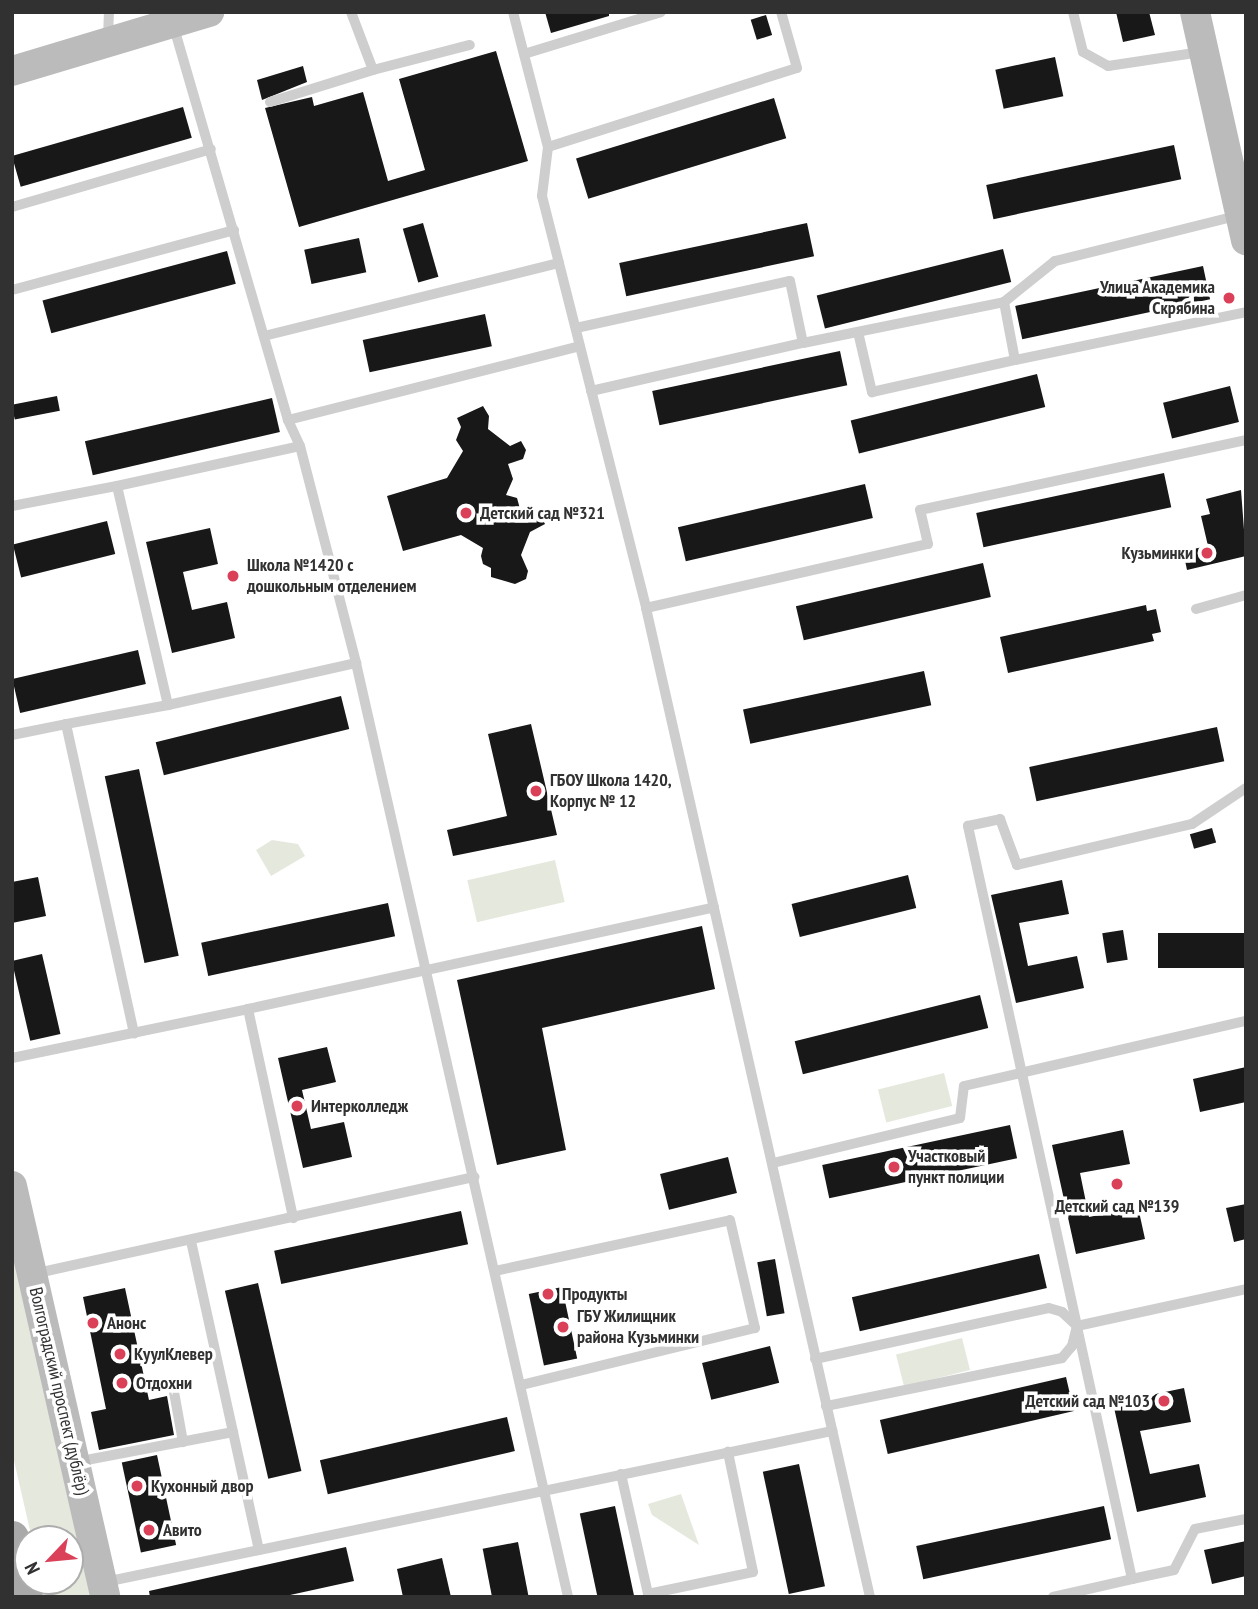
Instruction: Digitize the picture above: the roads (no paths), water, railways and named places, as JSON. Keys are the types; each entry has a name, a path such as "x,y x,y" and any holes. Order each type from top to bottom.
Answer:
{"main road":[{"path":"12,71 209,12"},
{"path":"1195,12 1244,222"},
{"name":"Волгоградский проспект (дублёр)","path":"12,1186 103,1590"},
{"path":"12,1537 26,1597"}],"lane":[{"path":"108,42 109,12"},
{"path":"351,12 373,70"},
{"path":"513,12 548,147 542,196 646,608 870,1597"},
{"path":"524,54 662,12"},
{"path":"548,147 797,68 781,12"},
{"path":"1073,12 1083,52 1108,66 1204,51"},
{"path":"172,23 288,420 300,446 356,663 568,1597"},
{"path":"270,102 470,44"},
{"path":"12,207 211,149"},
{"path":"591,391 803,343 1004,302 1055,261 1244,222"},
{"path":"12,290 234,230"},
{"path":"264,336 559,263"},
{"path":"576,328 790,281 803,343"},
{"path":"1004,302 1015,360"},
{"path":"858,332 872,392 1246,312"},
{"path":"288,420 580,346"},
{"path":"646,608 928,544 920,510 1246,440"},
{"path":"12,506 300,446"},
{"path":"117,486 168,705"},
{"path":"1196,608 1246,595"},
{"path":"12,735 168,705 356,663"},
{"path":"66,724 134,1034"},
{"path":"1132,1579 1019,1072 968,826 1000,819 1017,865 1192,824 1246,788"},
{"path":"12,1058 427,972 714,907"},
{"path":"248,1009 293,1218"},
{"path":"773,1163 961,1118 964,1086 1246,1021"},
{"path":"33,1274 474,1177"},
{"path":"495,1271 730,1220 746,1288 755,1328 521,1385"},
{"path":"191,1241 259,1550"},
{"path":"1077,1325 1246,1289"},
{"path":"816,1359 1049,1308 1062,1312 1077,1325"},
{"path":"826,1406 1062,1358 1072,1346 1077,1325"},
{"path":"174,1392 183,1442"},
{"path":"103,1590 259,1550 832,1431"},
{"path":"76,1462 233,1432"},
{"path":"621,1474 648,1594 753,1572 728,1452"},
{"path":"1053,1597 1174,1570 1195,1529 1246,1519"}],"place":[{"name":"Улица Академика Скрябина","path":"1229,298"},
{"name":"Детский сад №321","path":"466,513"},
{"name":"Кузьминки","path":"1207,553"},
{"name":"Школа №1420 с дошкольным отделением","path":"233,576"},
{"name":"ГБОУ Школа 1420, Корпус № 12","path":"536,791"},
{"name":"Интерколледж","path":"297,1106"},
{"name":"Участковый пункт полиции","path":"894,1167"},
{"name":"Детский сад №139","path":"1117,1184"},
{"name":"Продукты","path":"548,1294"},
{"name":"Анонс","path":"93,1323"},
{"name":"ГБУ Жилищник района Кузьминки","path":"563,1327"},
{"name":"КуулКлевер","path":"120,1354"},
{"name":"Отдохни","path":"122,1383"},
{"name":"Детский сад №103","path":"1164,1401"},
{"name":"Кухонный двор","path":"137,1486"},
{"name":"Авито","path":"149,1530"}]}
